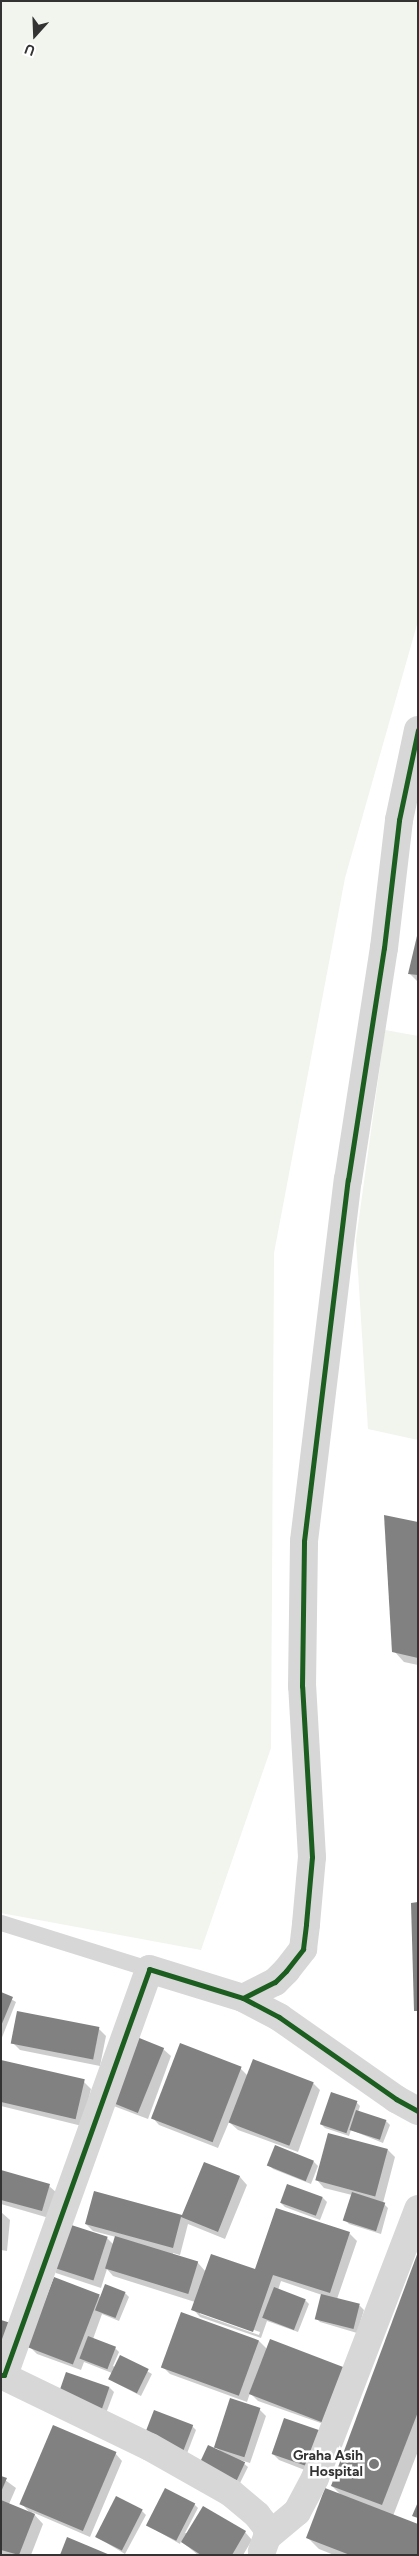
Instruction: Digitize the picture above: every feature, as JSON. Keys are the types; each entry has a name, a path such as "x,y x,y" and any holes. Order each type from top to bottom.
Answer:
{"street":[{"path":"243,1998 275,1982 286,1971 302,1950 306,1924 312,1857 302,1686 304,1541 348,1180 384,948 399,820 418,730"},
{"path":"263,2546 267,2528 257,2516 231,2493 150,2447 3,2375 149,1968 243,1998 279,2017 396,2099 418,2111"},
{"path":"263,2546 297,2512 315,2478 418,2210"}],"lane":[{"path":"1,1923 149,1968"}],"shaded area":[{"path":"1,1 418,1 418,621 345,878 274,1253 271,1748 201,1950 1,1913"},
{"path":"385,1030 418,1036 418,1440 368,1429 356,1240"}],"building":[{"path":"417,936 418,975 408,974"},
{"path":"384,1515 418,1522 418,1658 392,1652"},
{"path":"418,1902 418,2011 414,2011 411,1903"},
{"path":"1,1992 13,1997 1,2026"},
{"path":"17,2011 99,2027 93,2059 11,2043"},
{"path":"127,2033 164,2048 138,2113 101,2098"},
{"path":"180,2043 242,2067 213,2142 151,2119"},
{"path":"253,2059 314,2082 289,2146 229,2122"},
{"path":"1,2060 85,2079 76,2119 1,2102"},
{"path":"331,2092 357,2101 346,2133 320,2124"},
{"path":"356,2110 386,2120 380,2140 350,2130"},
{"path":"328,2133 388,2149 375,2196 315,2180"},
{"path":"275,2145 314,2161 306,2181 267,2165"},
{"path":"204,2162 240,2176 218,2232 181,2217 173,2248 85,2224 94,2191 182,2215"},
{"path":"1,2170 50,2184 42,2211 1,2200"},
{"path":"287,2184 323,2197 316,2216 280,2203"},
{"path":"352,2192 385,2203 376,2231 343,2221"},
{"path":"276,2208 350,2232 330,2293 273,2275 253,2332 191,2310 211,2254 255,2269"},
{"path":"62,2222 108,2237 93,2281 48,2266"},
{"path":"115,2236 198,2261 188,2294 105,2269"},
{"path":"418,2252 418,2412 382,2505 331,2486"},
{"path":"54,2277 100,2295 73,2365 27,2347"},
{"path":"105,2284 126,2292 116,2318 95,2310"},
{"path":"274,2287 306,2299 294,2330 262,2318"},
{"path":"321,2294 360,2304 354,2329 315,2319"},
{"path":"181,2312 259,2340 239,2396 161,2367"},
{"path":"1,2320 14,2324 1,2352"},
{"path":"88,2336 116,2347 107,2369 79,2358"},
{"path":"270,2339 344,2367 323,2422 249,2394"},
{"path":"120,2355 149,2369 137,2393 108,2379"},
{"path":"66,2372 109,2387 101,2413 57,2398"},
{"path":"230,2398 260,2408 244,2457 214,2447"},
{"path":"154,2410 193,2425 182,2453 143,2438"},
{"path":"284,2418 321,2431 309,2467 272,2454"},
{"path":"53,2425 117,2452 83,2531 19,2504"},
{"path":"208,2445 245,2462 235,2485 197,2468"},
{"path":"1,2476 7,2478 1,2492"},
{"path":"165,2488 195,2503 176,2541 146,2525"},
{"path":"325,2488 418,2524 418,2555 350,2555 306,2538"},
{"path":"116,2496 143,2510 122,2551 95,2537"},
{"path":"1,2500 35,2514 19,2555 1,2550"},
{"path":"418,2502 418,2518 412,2516"},
{"path":"203,2506 246,2531 232,2555 201,2555 181,2542"},
{"path":"67,2537 110,2555 60,2555"}],"cycle path":[{"path":"243,1998 275,1982 303,1949 312,1857 302,1686 304,1541 348,1180 384,948 399,820 418,730"},
{"path":"1,2375 4,2375 149,1969 243,1998 279,2017 396,2099 418,2111"}],"place":[{"name":"Graha Asih Hospital","path":"374,2464"}]}
